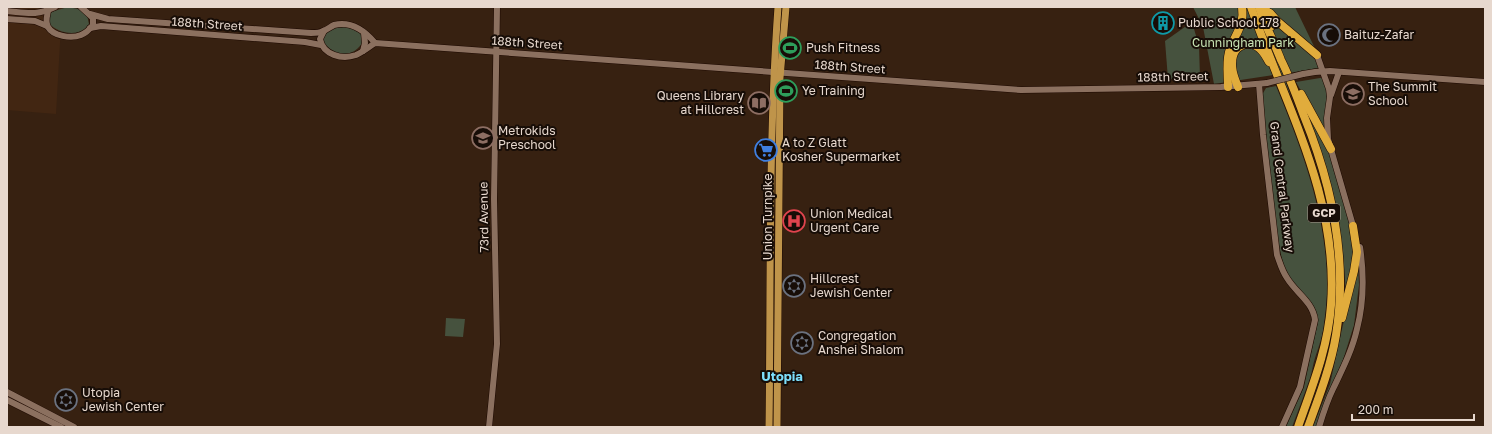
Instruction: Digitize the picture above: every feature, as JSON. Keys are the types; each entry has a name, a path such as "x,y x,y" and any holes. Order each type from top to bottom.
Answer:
{"highway":[{"path":"1228,87 1228,58 1239,31 1243,16 1242,7"},
{"name":"Grand Central Parkway","path":"1252,7 1308,152 1318,185 1325,218 1332,279 1329,320 1321,361 1298,427"},
{"name":"GCP","path":"1258,7 1305,117 1326,184 1339,250 1340,306 1336,336 1322,390 1308,427"},
{"path":"1266,7 1276,21 1317,55"},
{"path":"1266,7 1296,85 1331,149"},
{"path":"1238,86 1233,75 1233,56 1238,47 1248,44 1256,46 1264,53 1283,87"},
{"path":"1336,336 1344,310 1357,252 1353,226"}],"main road":[{"name":"Union Turnpike","path":"769,427 778,7"},
{"name":"Union Turnpike","path":"777,427 777,72 786,7"}],"street":[{"path":"7,11 35,13 48,11 55,7"},
{"path":"7,19 35,21 47,26 54,33 68,37 79,36 90,28 93,22 90,14 81,7"},
{"name":"73rd Avenue","path":"489,427 497,344 494,199 497,7"},
{"path":"47,26 48,11"},
{"name":"188th Street","path":"90,14 108,19 311,33 324,31 339,24 349,25 358,28 375,44"},
{"name":"188th Street","path":"90,28 101,26 305,42 321,45 329,52 343,57 363,52 375,44 1021,90 1228,87"},
{"path":"321,45 320,39 324,31"},
{"path":"363,52 365,43 364,33"},
{"path":"1317,55 1328,82 1330,97"},
{"path":"1228,87 1267,83 1303,74 1323,71 1485,82"},
{"path":"1319,427 1353,342 1360,316 1362,300 1362,264 1359,244 1331,149 1327,125 1330,97 1339,72"},
{"name":"Grand Central Parkway","path":"1259,84 1263,135 1281,269 1296,290 1311,306 1315,320 1300,387 1282,427"},
{"path":"7,392 74,427"},
{"path":"7,400 61,427"}],"shaded area":[{"path":"7,7 62,7 56,114 7,110"}],"green space":[{"path":"68,7 78,9 87,15 89,24 85,28 75,33 69,33 58,30 48,23 50,13"},
{"name":"Cunningham Park","path":"1193,7 1295,7 1324,67 1283,74 1291,97 1280,74 1214,84 1203,27"},
{"path":"1192,22 1199,46 1200,78 1168,79 1165,41"},
{"path":"344,27 353,29 361,34 363,41 357,49 351,53 340,54 333,52 323,45 322,38 326,33 334,29"},
{"path":"1322,78 1329,89 1326,130 1323,131 1296,82"},
{"path":"1276,86 1308,172 1322,232 1326,262 1327,293 1323,332 1310,378 1292,427 1286,427 1304,387 1318,322 1317,314 1310,300 1289,276 1285,269 1279,246 1262,95 1266,88"},
{"path":"1298,91 1332,159 1352,229 1355,254 1346,295 1343,254 1333,193"},
{"path":"1358,262 1359,285 1354,325 1342,363 1317,427 1313,427 1330,384"},
{"path":"446,318 465,319 463,337 445,336"}],"place":[{"name":"Public School 178","path":"1163,23"},
{"name":"Baituz-Zafar","path":"1329,35"},
{"name":"Push Fitness","path":"790,48"},
{"name":"Ye Training","path":"786,91"},
{"name":"The Summit School","path":"1353,94"},
{"name":"Queens Library at Hillcrest","path":"759,103"},
{"name":"Metrokids Preschool","path":"483,138"},
{"name":"A to Z Glatt Kosher Supermarket","path":"766,150"},
{"name":"Union Medical Urgent Care","path":"794,221"},
{"name":"Hillcrest Jewish Center","path":"794,286"},
{"name":"Congregation Anshei Shalom","path":"802,343"},
{"name":"Utopia Jewish Center","path":"66,400"}],"district":[{"name":"Utopia","path":"782,376"}]}
